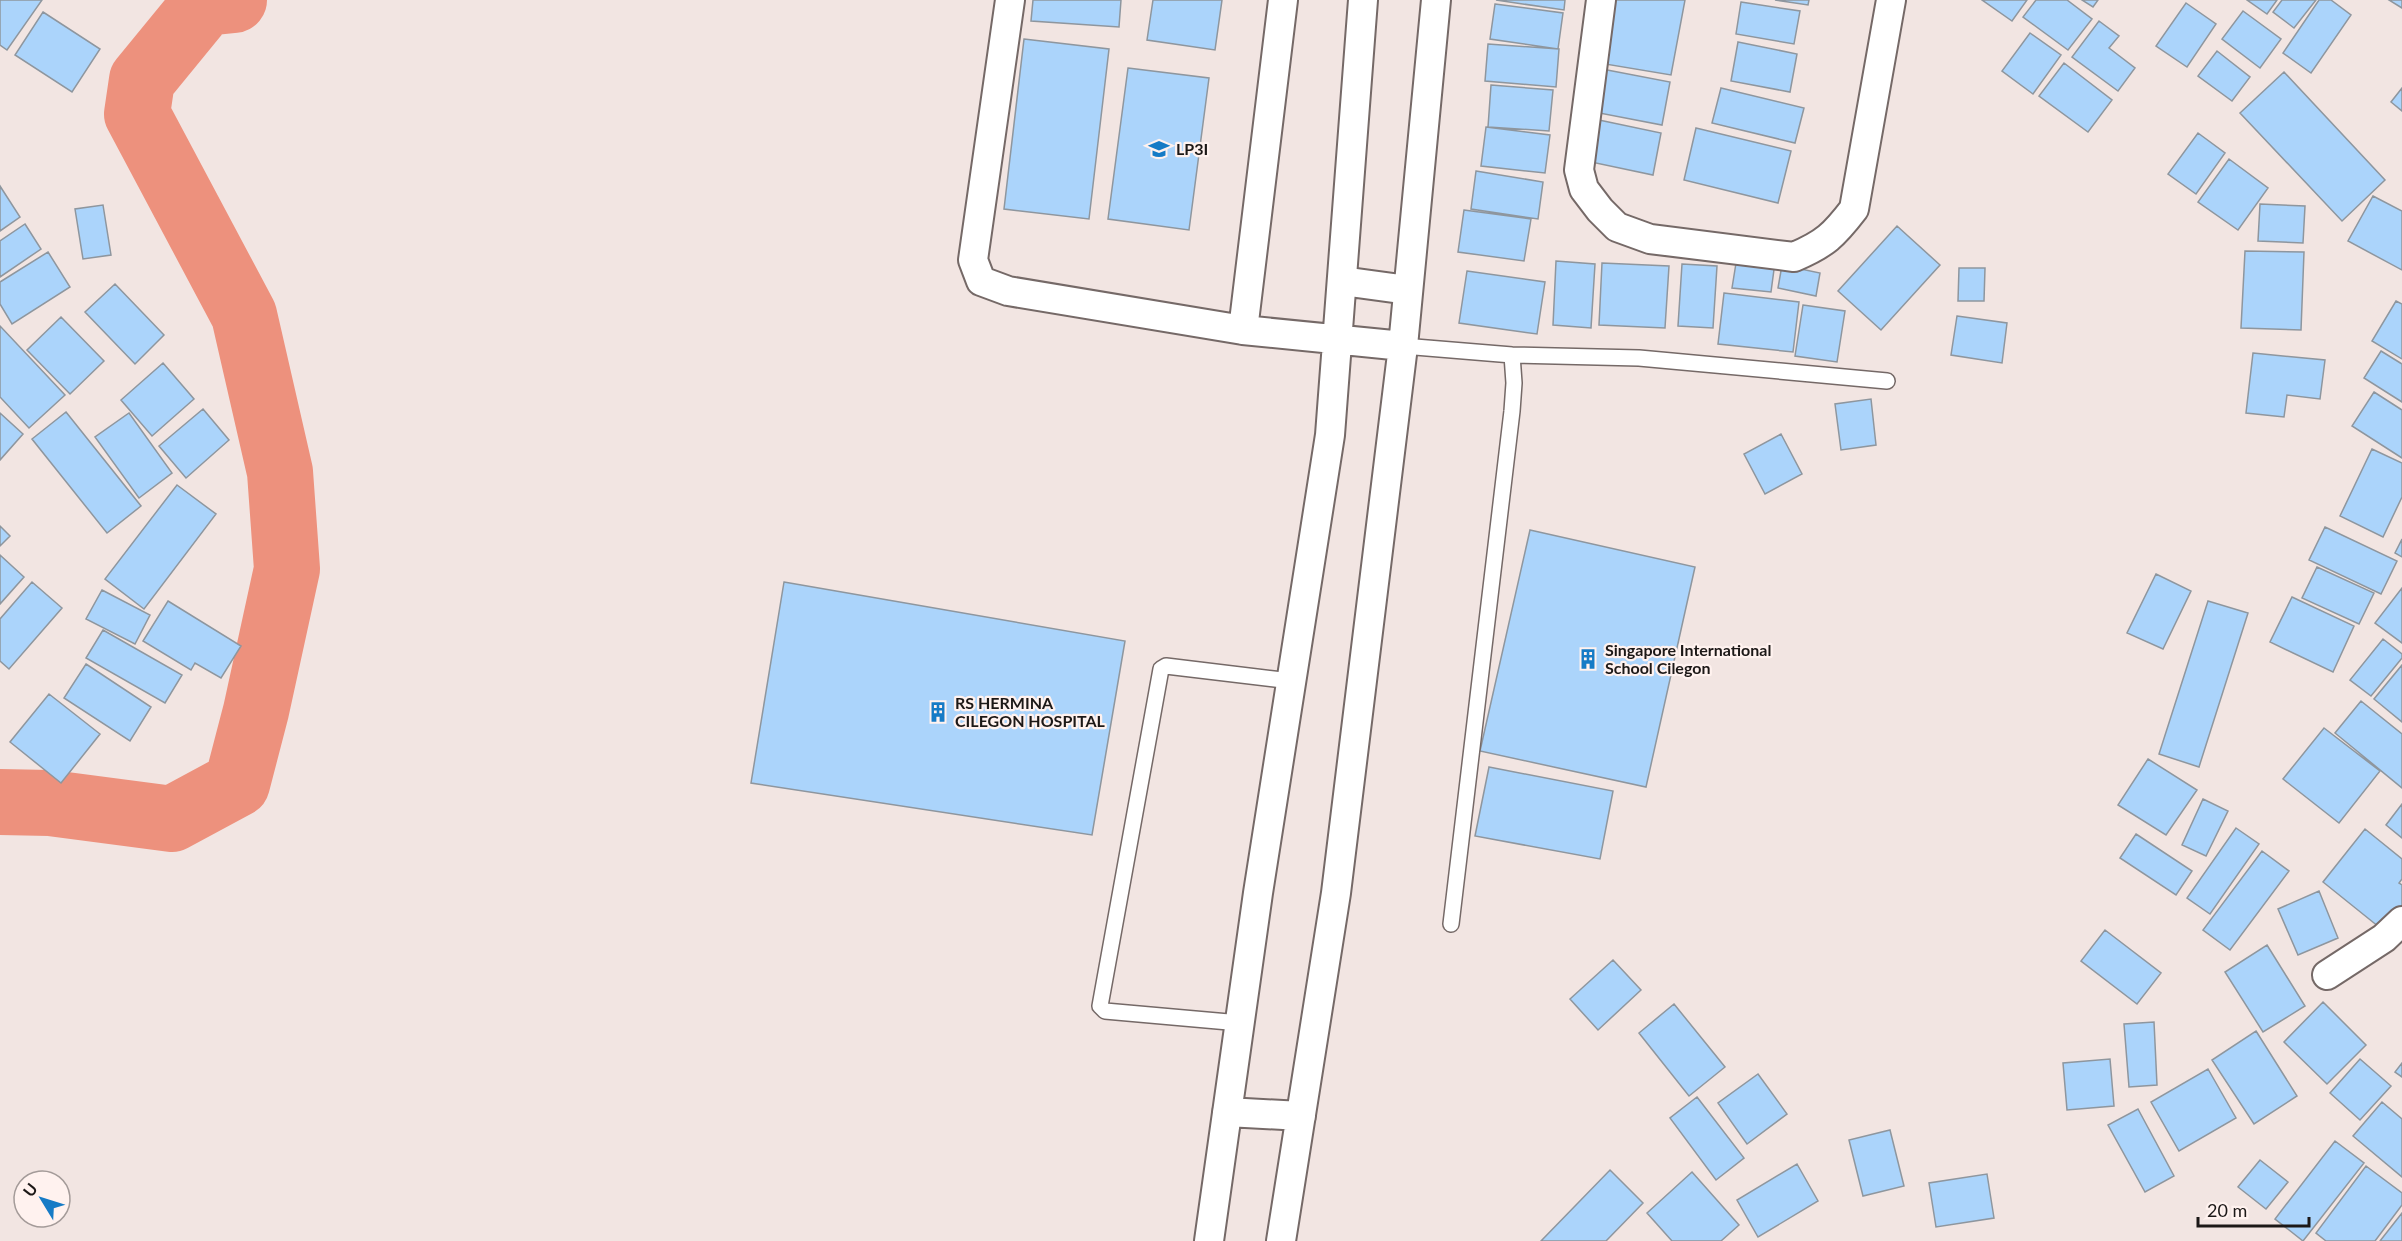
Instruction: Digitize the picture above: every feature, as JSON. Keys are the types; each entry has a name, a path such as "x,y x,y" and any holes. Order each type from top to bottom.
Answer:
{"street":[{"path":"1010,0 973,260 981,281 1008,291 1243,330 1402,346"},
{"path":"1243,330 1283,0"},
{"path":"1209,1241 1291,681 1330,435 1363,0"},
{"path":"1281,1241 1336,893 1402,346 1436,0"},
{"path":"1601,0 1579,170 1584,189 1617,227 1650,239 1794,257 1815,249 1834,236 1854,209 1891,0"},
{"path":"1342,281 1408,290"},
{"path":"2327,975 2384,938 2402,921"},
{"path":"1227,1112 1301,1116"}],"lane":[{"path":"1402,346 1512,355 1639,358 1887,381"},
{"path":"1450,924 1512,411 1514,383 1512,355"},
{"path":"1240,1023 1105,1011 1100,1005 1161,669 1166,666 1291,681"}],"building":[{"path":"0,0 42,0 7,50 0,45"},
{"path":"1033,0 1121,0 1119,27 1031,21"},
{"path":"1153,0 1222,0 1215,50 1147,40"},
{"path":"1496,0 1565,0 1564,10"},
{"path":"1610,0 1685,0 1671,75 1599,63"},
{"path":"1775,0 1809,0 1808,5"},
{"path":"1982,0 2027,0 2012,21"},
{"path":"2036,0 2067,0 2092,19 2068,50 2023,17"},
{"path":"2082,0 2098,0 2093,7"},
{"path":"2247,0 2277,0 2267,14"},
{"path":"2282,0 2316,0 2294,28 2273,12"},
{"path":"2319,0 2331,0 2351,15 2311,73 2283,53"},
{"path":"2389,0 2402,0 2402,8"},
{"path":"1741,2 1800,11 1794,44 1736,34"},
{"path":"2186,3 2216,24 2187,67 2156,46"},
{"path":"1495,4 1563,13 1558,49 1490,39"},
{"path":"2243,11 2281,39 2260,68 2222,39"},
{"path":"43,12 100,49 72,92 15,55"},
{"path":"2099,21 2119,36 2109,48 2135,68 2118,91 2072,57"},
{"path":"2030,33 2061,55 2033,94 2002,71"},
{"path":"1024,39 1109,49 1089,219 1004,209"},
{"path":"1738,42 1797,54 1790,92 1731,81"},
{"path":"1488,44 1559,49 1556,87 1485,81"},
{"path":"2217,51 2250,77 2232,101 2198,76"},
{"path":"2064,63 2112,100 2088,132 2039,96"},
{"name":"LP3I","path":"1128,68 1209,78 1189,230 1108,219"},
{"path":"1602,69 1670,82 1662,125 1594,112"},
{"path":"2284,72 2385,180 2342,221 2240,113"},
{"path":"1491,85 1553,90 1549,131 1488,127"},
{"path":"1721,88 1804,108 1795,143 1712,123"},
{"path":"2402,88 2402,111 2391,102"},
{"path":"1599,120 1661,133 1653,175 1591,162"},
{"path":"1486,127 1550,135 1545,173 1481,166"},
{"path":"1696,128 1791,151 1778,203 1684,180"},
{"path":"2198,133 2225,153 2196,194 2168,174"},
{"path":"2229,159 2268,188 2238,230 2198,202"},
{"path":"1476,171 1543,182 1538,219 1471,209"},
{"path":"0,186 20,217 0,231"},
{"path":"2373,196 2402,211 2402,270 2348,241"},
{"path":"2260,204 2305,206 2303,243 2258,241"},
{"path":"103,205 111,255 83,259 75,209"},
{"path":"1464,210 1531,219 1524,261 1458,252"},
{"path":"25,224 41,249 0,277 0,241"},
{"path":"1897,226 1940,265 1881,330 1838,291"},
{"path":"2245,251 2304,252 2301,330 2241,328"},
{"path":"48,252 70,287 12,324 0,304 0,282"},
{"path":"1737,257 1775,262 1771,292 1732,288"},
{"path":"1556,261 1595,264 1591,328 1553,325"},
{"path":"1602,263 1669,266 1665,328 1599,325"},
{"path":"1682,264 1717,266 1713,328 1678,326"},
{"path":"1782,265 1820,273 1816,296 1778,288"},
{"path":"1959,268 1985,268 1984,301 1958,301"},
{"path":"1467,271 1545,282 1537,334 1459,323"},
{"path":"115,284 164,335 135,364 85,312"},
{"path":"1724,293 1799,302 1793,352 1718,344"},
{"path":"2396,301 2402,304 2402,359 2372,341"},
{"path":"1803,305 1845,311 1837,362 1795,356"},
{"path":"1957,316 2007,323 2002,363 1951,355"},
{"path":"61,317 104,361 70,394 27,350"},
{"path":"0,326 65,395 29,428 0,397"},
{"path":"2381,351 2402,364 2402,402 2364,378"},
{"path":"2253,353 2325,360 2320,399 2287,395 2284,417 2246,413"},
{"path":"163,363 194,399 152,436 121,400"},
{"path":"2374,392 2402,410 2402,458 2352,426"},
{"path":"1871,399 1876,445 1841,450 1835,404"},
{"path":"203,409 229,440 186,478 159,446"},
{"path":"66,412 141,506 107,533 32,439"},
{"path":"0,413 23,434 0,460"},
{"path":"129,413 172,473 139,498 95,437"},
{"path":"1781,434 1802,474 1765,494 1744,454"},
{"path":"2372,449 2402,463 2402,497 2383,537 2340,516"},
{"path":"177,485 216,514 144,609 105,579"},
{"path":"0,526 10,536 0,546"},
{"path":"2325,527 2397,561 2381,594 2309,560"},
{"name":"Singapore International School Cilegon","path":"1530,530 1695,567 1646,787 1480,751"},
{"path":"2402,539 2402,557 2395,553"},
{"path":"0,555 24,577 0,604"},
{"path":"2317,567 2374,593 2359,624 2302,598"},
{"path":"2156,574 2191,591 2163,649 2127,633"},
{"path":"32,582 62,608 9,669 0,661 0,619"},
{"name":"RS HERMINA CILEGON HOSPITAL","path":"784,582 1125,641 1092,835 751,783"},
{"path":"2402,588 2402,643 2375,623"},
{"path":"102,590 150,615 135,644 86,619"},
{"path":"2292,597 2354,626 2333,672 2270,642"},
{"path":"168,601 241,646 221,678 195,663 191,670 143,641"},
{"path":"2208,601 2248,613 2199,767 2159,754"},
{"path":"103,630 182,675 165,703 86,658"},
{"path":"2383,639 2402,654 2402,658 2371,696 2350,680"},
{"path":"86,664 151,707 130,741 64,698"},
{"path":"2402,665 2402,722 2374,699"},
{"path":"49,694 100,734 61,783 10,742"},
{"path":"2361,701 2402,734 2402,788 2335,733"},
{"path":"2324,728 2380,771 2339,823 2283,779"},
{"path":"2148,759 2197,790 2166,835 2118,805"},
{"path":"1489,767 1613,791 1600,859 1475,836"},
{"path":"2203,799 2228,811 2206,856 2182,845"},
{"path":"2402,804 2402,838 2386,825"},
{"path":"2236,828 2259,844 2210,914 2187,898"},
{"path":"2365,829 2402,859 2402,879 2399,883 2402,885 2402,907 2384,931 2323,882"},
{"path":"2136,834 2192,871 2176,895 2120,858"},
{"path":"2262,851 2289,871 2230,950 2203,930"},
{"path":"2319,891 2338,938 2298,955 2278,909"},
{"path":"2105,930 2161,973 2137,1004 2081,961"},
{"path":"2267,945 2305,1006 2263,1032 2225,972"},
{"path":"1613,960 1641,990 1598,1030 1570,999"},
{"path":"2323,1002 2366,1045 2327,1084 2284,1042"},
{"path":"1674,1004 1725,1067 1689,1096 1639,1033"},
{"path":"2154,1022 2157,1085 2129,1087 2124,1024"},
{"path":"2256,1031 2297,1096 2254,1124 2212,1060"},
{"path":"2110,1059 2114,1106 2067,1110 2063,1063"},
{"path":"2360,1059 2391,1086 2360,1120 2330,1093"},
{"path":"2402,1063 2402,1077 2395,1072"},
{"path":"2208,1069 2236,1118 2179,1151 2151,1102"},
{"path":"1758,1074 1787,1114 1747,1144 1718,1103"},
{"path":"1697,1097 1744,1158 1716,1180 1670,1118"},
{"path":"2382,1102 2402,1119 2402,1177 2353,1136"},
{"path":"2138,1109 2174,1176 2145,1192 2108,1125"},
{"path":"1890,1130 1904,1186 1863,1196 1849,1140"},
{"path":"2335,1141 2364,1163 2303,1241 2275,1219"},
{"path":"2260,1160 2288,1182 2266,1209 2238,1187"},
{"path":"1797,1164 1818,1201 1758,1237 1737,1200"},
{"path":"2366,1166 2402,1193 2402,1205 2375,1241 2326,1241 2316,1233"},
{"path":"1610,1170 1643,1203 1606,1241 1541,1241"},
{"path":"1692,1172 1739,1225 1721,1241 1672,1241 1647,1213"},
{"path":"1987,1174 1994,1218 1936,1227 1929,1183"},
{"path":"2402,1213 2402,1241 2380,1241"}],"waterway":[{"path":"0,802 50,803 172,819 237,784 256,711 287,569 280,472 244,315 137,114 142,80 205,3 234,0"}],"place":[{"name":"LP3I","path":"1159,149"},
{"name":"Singapore International School Cilegon","path":"1588,659"},
{"name":"RS HERMINA CILEGON HOSPITAL","path":"938,712"}]}
